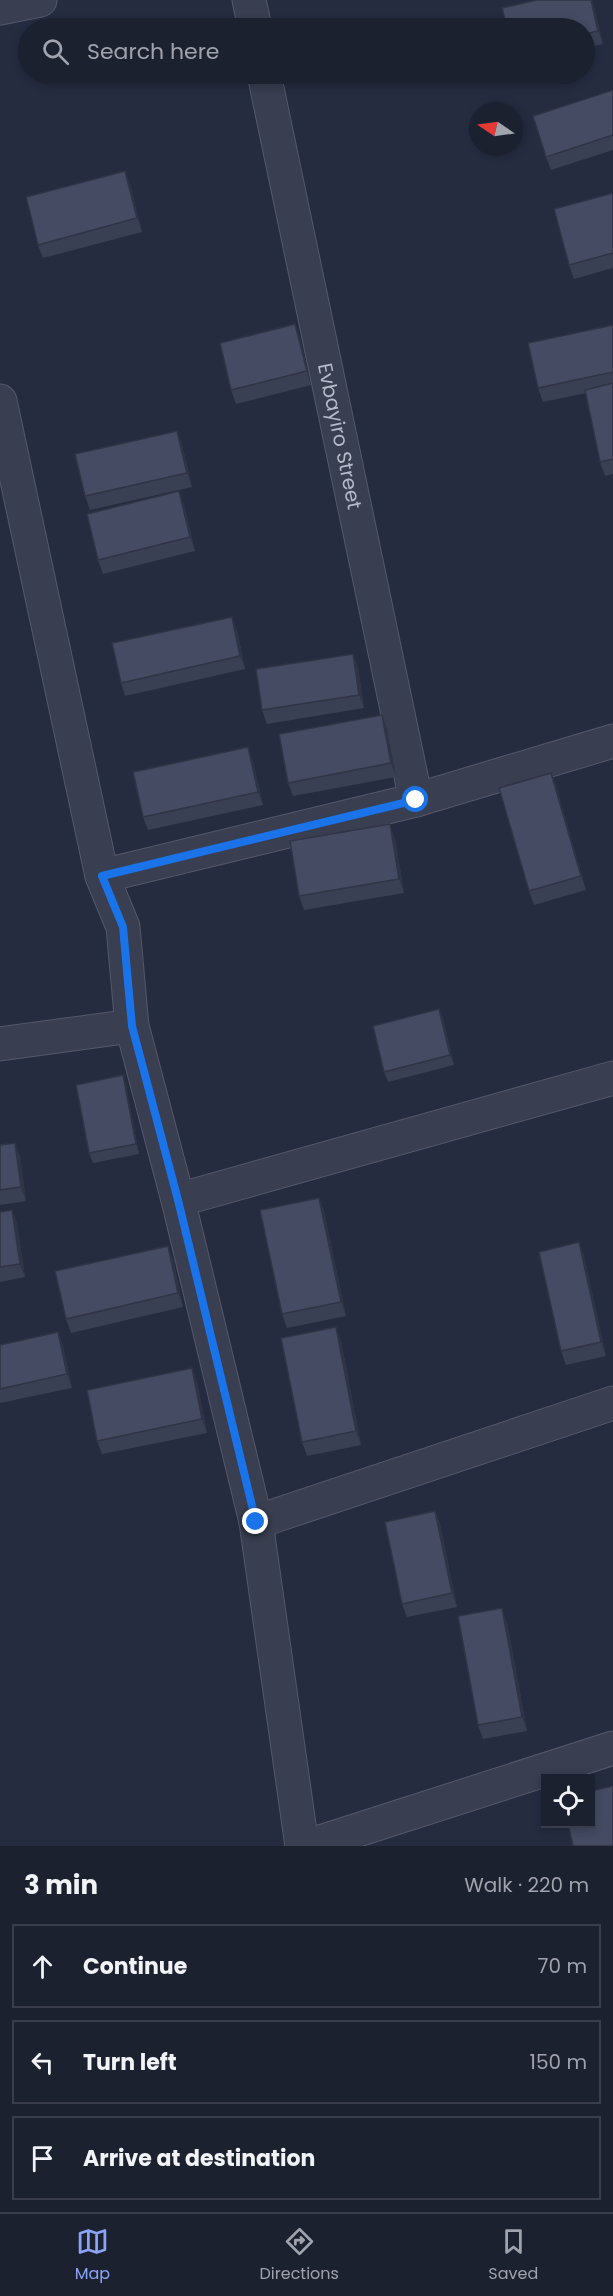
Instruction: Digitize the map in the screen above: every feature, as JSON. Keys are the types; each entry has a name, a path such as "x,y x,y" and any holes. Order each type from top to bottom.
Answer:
{"street":[{"path":"0,8 40,0"},
{"path":"249,0 253,18"},
{"name":"Evbayiro Street","path":"266,84 416,800"},
{"path":"0,401 102,876 123,927 132,1026 178,1200 256,1522 302,1846"},
{"path":"102,876 416,800 613,741"},
{"path":"0,1044 132,1026"},
{"path":"178,1200 613,1078"},
{"path":"256,1522 613,1403"},
{"path":"308,1846 613,1748"}],"building":[{"path":"537,0 591,0 598,31 595,32 595,18 504,18 502,8"},
{"path":"613,90 613,135 546,157 533,116"},
{"path":"125,171 137,218 38,245 26,197"},
{"path":"613,193 613,253 569,265 554,209"},
{"path":"295,324 307,371 231,390 220,343"},
{"path":"613,325 613,372 538,388 528,343"},
{"path":"613,383 613,459 600,462 585,390"},
{"path":"177,431 187,473 85,496 75,454"},
{"path":"179,491 190,537 98,560 87,514"},
{"path":"232,617 240,656 121,683 112,643"},
{"path":"353,654 359,695 262,710 256,669"},
{"path":"382,715 391,763 288,783 279,734"},
{"path":"248,747 258,792 143,817 133,772"},
{"path":"551,773 581,876 529,891 499,788"},
{"path":"390,824 399,879 299,896 290,841"},
{"path":"439,1009 450,1055 384,1072 373,1026"},
{"path":"123,1075 136,1144 89,1153 76,1085"},
{"path":"15,1143 21,1187 0,1190 0,1145"},
{"path":"319,1198 341,1302 282,1314 260,1210"},
{"path":"12,1210 20,1264 0,1267 0,1212"},
{"path":"579,1242 601,1342 561,1351 539,1252"},
{"path":"168,1246 178,1293 66,1319 55,1271"},
{"path":"336,1327 356,1431 302,1442 281,1338"},
{"path":"58,1332 67,1374 0,1389 0,1345"},
{"path":"192,1368 202,1419 97,1441 87,1390"},
{"path":"435,1511 452,1593 402,1604 385,1522"},
{"path":"502,1608 522,1717 478,1725 458,1616"},
{"path":"613,1786 613,1846 573,1846 569,1828 595,1828 595,1790"}],"route":[{"path":"256,1522 178,1200 132,1026 123,927 102,876 416,800"}]}
